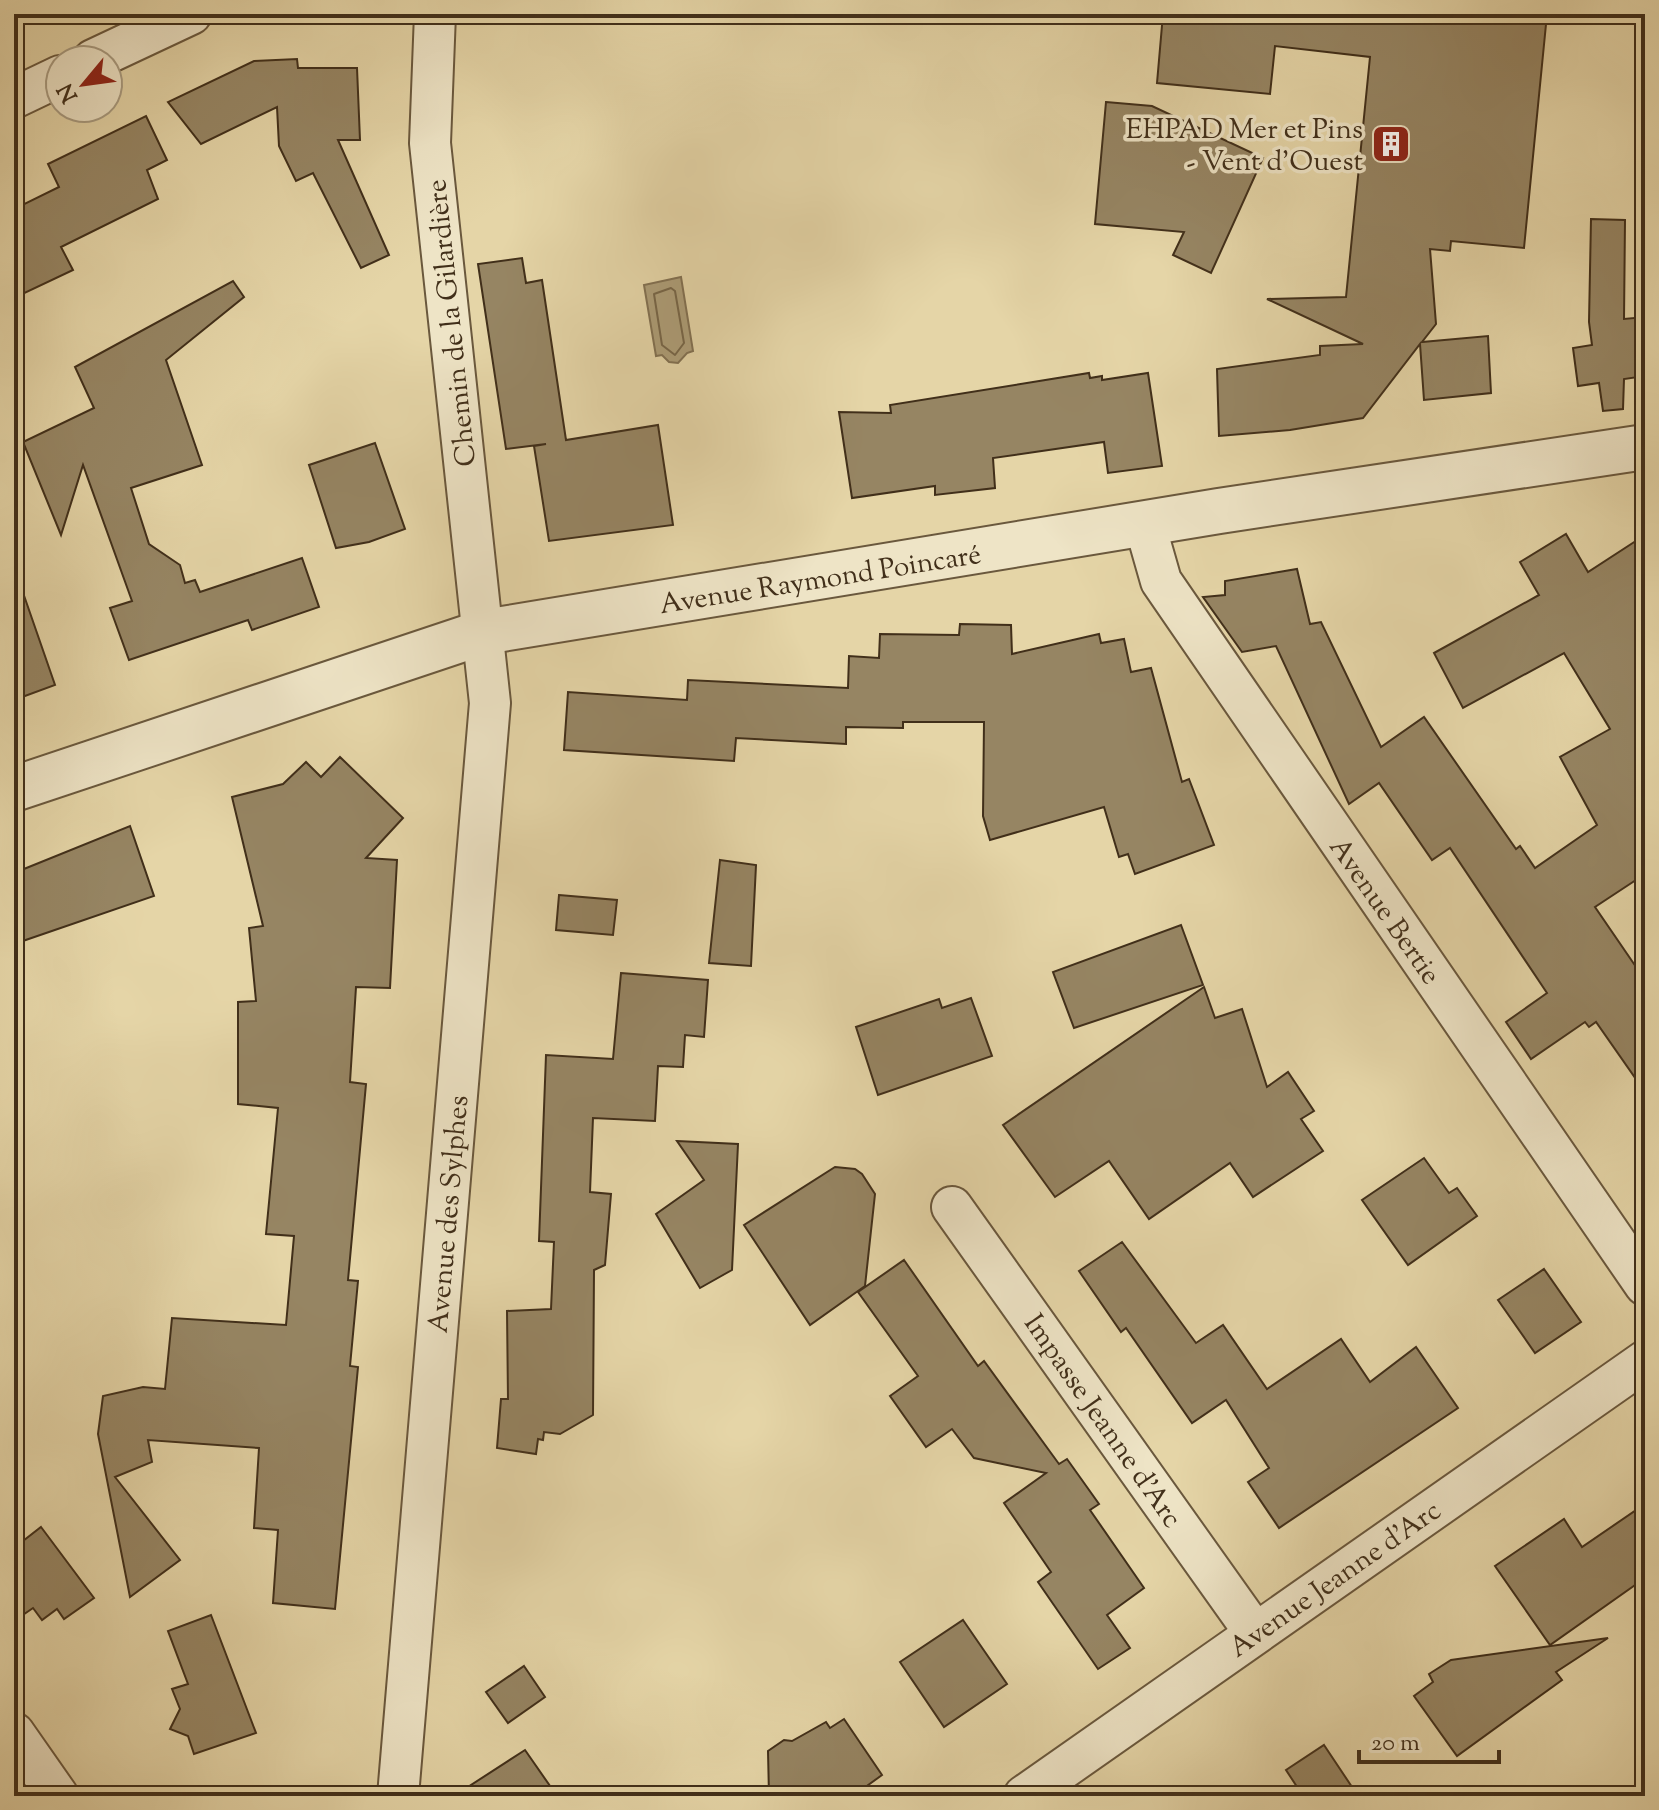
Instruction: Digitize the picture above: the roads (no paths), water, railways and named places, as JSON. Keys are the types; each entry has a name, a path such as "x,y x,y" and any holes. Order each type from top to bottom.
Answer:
{"street":[{"path":"124,45 191,14"},
{"name":"Chemin de la Gilardière","path":"435,14 430,143 484,632"},
{"path":"14,98 44,84"},
{"name":"Avenue Raymond Poincaré","path":"14,789 484,632 1645,447"},
{"name":"Avenue Bertie","path":"1145,525 1161,581 1645,1285"},
{"name":"Avenue des Sylphes","path":"398,1796 490,703 484,632"},
{"name":"Impasse Jeanne d'Arc","path":"952,1207 1255,1633"},
{"name":"Avenue Jeanne d'Arc","path":"1024,1796 1645,1361"},
{"path":"14,1733 58,1796"}],"water":[{"path":"681,277 693,351 678,363 669,362 662,355 656,356 644,285"}],"place":[{"name":"EHPAD Mer et Pins - Vent d'Ouest","path":"1391,144"}]}
